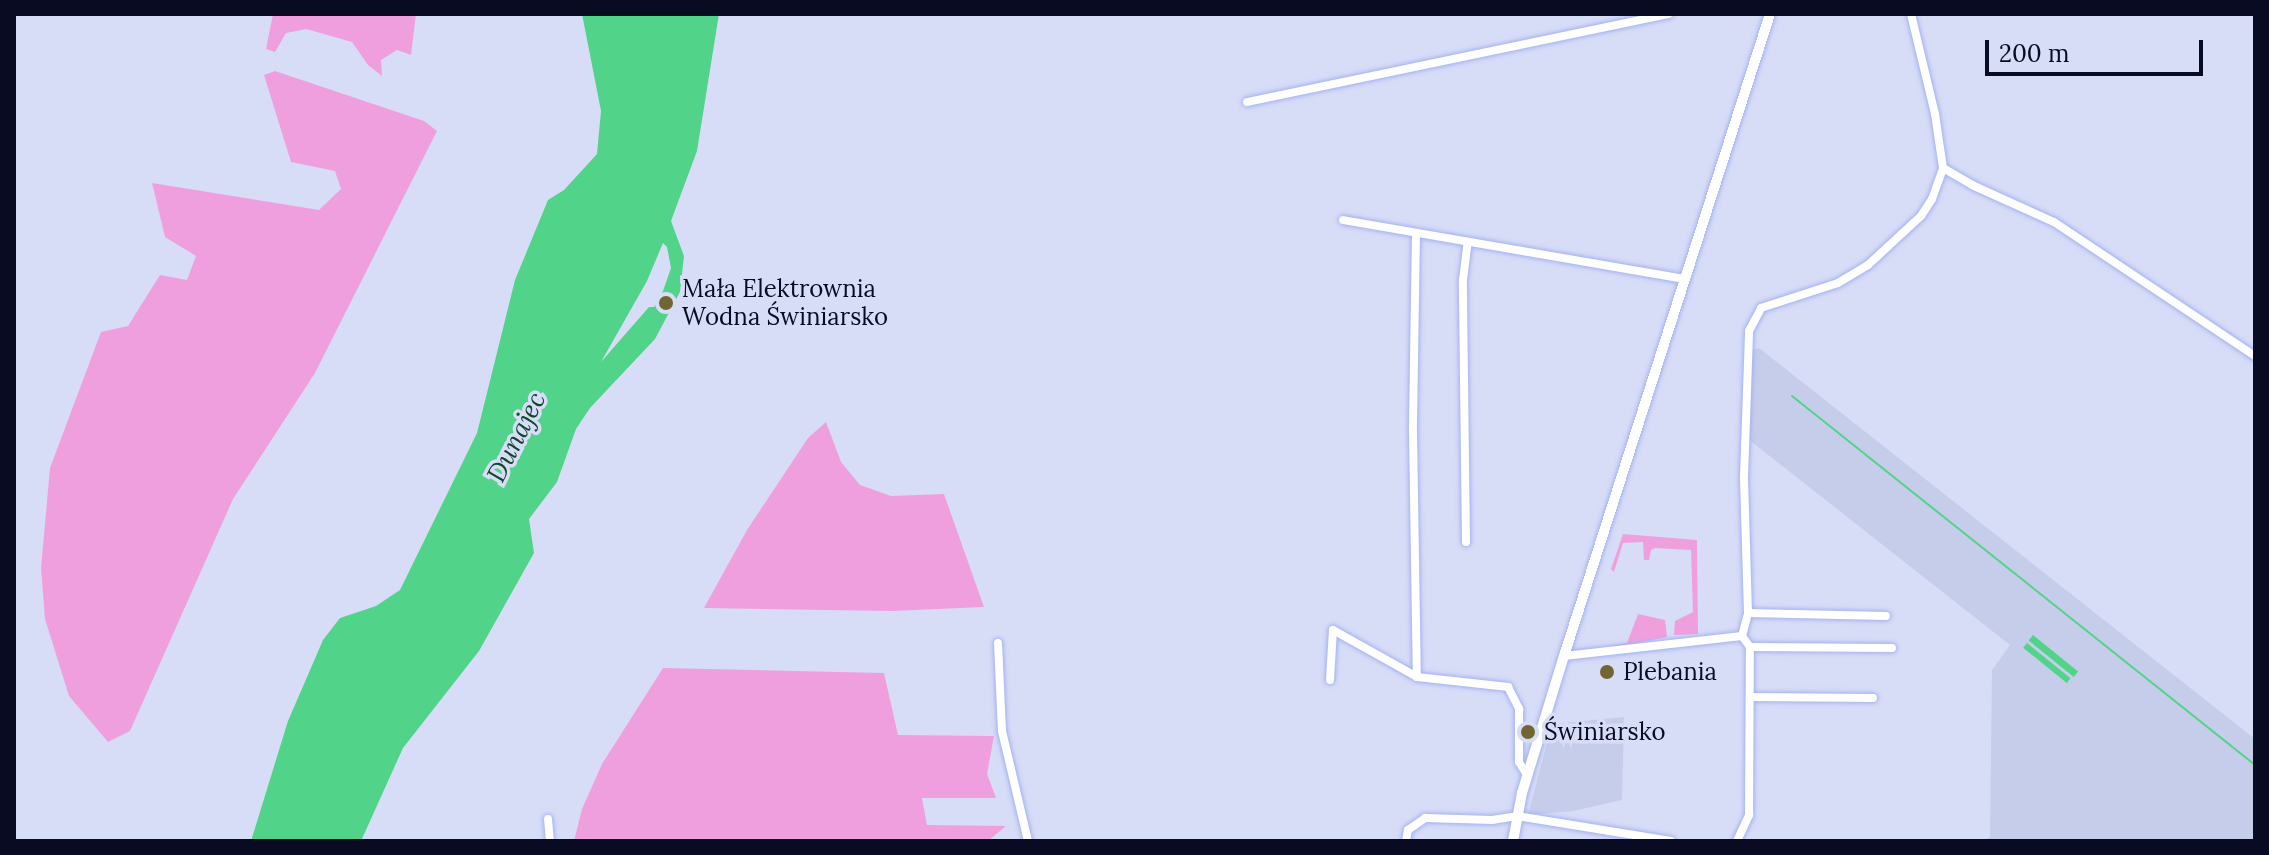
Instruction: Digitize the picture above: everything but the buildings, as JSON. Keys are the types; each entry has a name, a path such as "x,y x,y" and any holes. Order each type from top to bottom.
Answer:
{"street":[{"path":"1247,102 1669,14"},
{"path":"1513,841 1527,775 1770,14"},
{"path":"1742,636 1748,613 1745,360 1751,322 1768,304 1838,283 1868,265 1921,216 1932,199 1943,168 1929,88 1911,14"},
{"path":"1943,168 1972,185 2054,222 2255,356"},
{"path":"1343,220 1685,279"},
{"path":"1416,233 1413,432 1417,677"},
{"path":"1466,542 1463,280 1468,242"},
{"path":"1748,613 1886,616"},
{"path":"1330,680 1333,630 1417,677 1508,687 1519,709 1519,762 1527,775"},
{"path":"1564,656 1742,636"},
{"path":"1737,841 1749,815 1750,647 1742,636"},
{"path":"998,643 1002,731 1028,841"},
{"path":"1750,647 1892,648"},
{"path":"1750,697 1873,698"},
{"path":"1406,841 1408,830 1425,818 1492,820 1517,816 1642,839 1671,841"},
{"path":"548,819 550,841"}],"shaded area":[{"path":"273,14 416,14 411,55 397,50 381,60 382,76 368,65 352,42 306,29 286,33 275,52 266,49"},
{"path":"275,71 424,121 437,131 315,373 233,499 130,731 108,742 69,696 45,619 41,568 50,468 101,332 128,326 160,275 187,280 196,256 165,237 152,183 319,210 341,189 335,171 291,162 264,75"},
{"path":"1759,348 2255,739 2255,841 1983,841 1990,837 1992,670 2010,645 1748,439 1748,352"},
{"path":"826,422 841,462 860,485 891,496 944,494 984,607 892,611 704,608 747,530 808,438"},
{"path":"1623,534 1697,540 1698,634 1674,635 1675,621 1693,612 1691,550 1655,548 1651,550 1649,560 1644,560 1643,542 1623,543 1614,572 1611,569"},
{"path":"1638,614 1665,620 1667,637 1612,648 1610,646 1627,643"},
{"path":"663,668 884,673 898,735 994,736 987,774 996,798 922,798 927,825 1006,826 988,841 574,841 582,809 602,764"},
{"path":"1624,717 1622,800 1573,811 1528,815 1552,724"}],"water":[{"name":"Dunajec","path":"582,14 719,14 697,151 671,221 684,256 680,292 655,339 590,408 576,429 557,482 529,519 534,553 479,651 403,748 361,841 251,841 288,721 323,640 340,618 376,606 400,590 477,433 515,280 548,200 564,190 597,154 601,111","holes":["663,243 667,247 671,268 654,307 649,307 601,362 647,281"]},
{"path":"2033,635 2078,672 2074,677 2029,640"},
{"path":"2027,643 2071,678 2067,683 2023,648"}],"waterway":[{"path":"1792,396 2255,765"}],"place":[{"name":"Mała Elektrownia Wodna Świniarsko","path":"666,303"},
{"name":"Plebania","path":"1607,672"},
{"name":"Świniarsko","path":"1528,732"}]}
